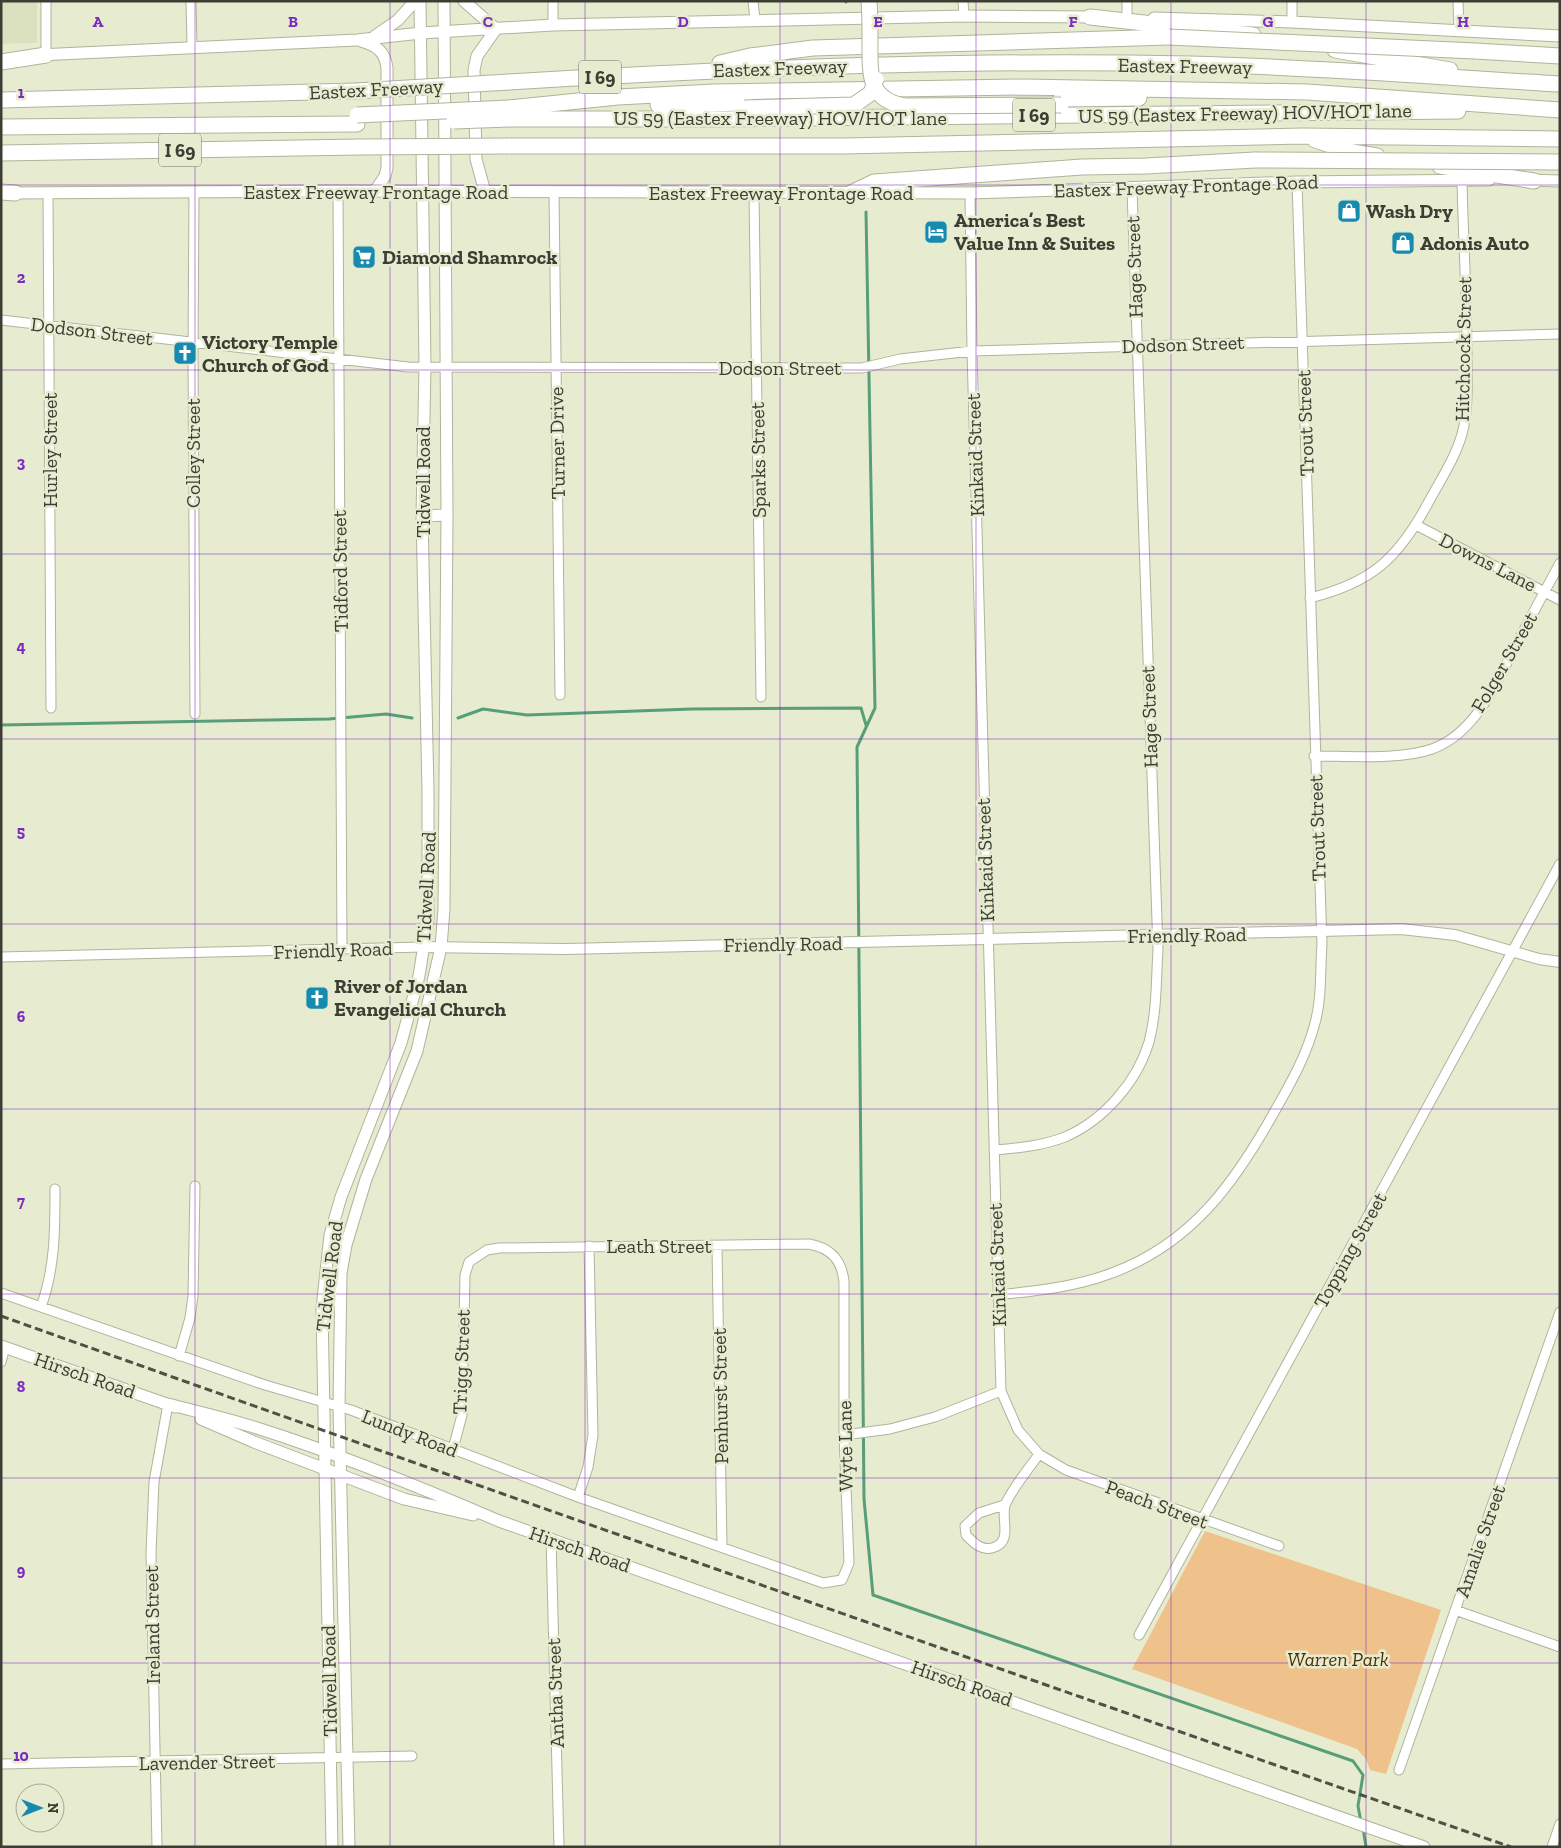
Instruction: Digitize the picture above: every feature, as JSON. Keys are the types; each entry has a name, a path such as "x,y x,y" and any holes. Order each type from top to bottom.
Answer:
{"highway":[{"path":"869,1 874,67 882,85 892,95 901,98 920,100 1464,110"},
{"path":"745,105 854,105 867,97 874,86 876,1"},
{"path":"1090,17 1246,34 1513,81"},
{"path":"692,71 750,56 813,48 1169,37 1560,56"},
{"path":"1,62 46,54"},
{"name":"Eastex Freeway","path":"1,100 356,91 692,71 914,65 1190,64 1560,84"},
{"path":"509,114 573,113 830,101 851,98 863,89 874,67"},
{"path":"874,86 888,102 906,106 1061,102 1435,100"},
{"name":"Eastex Freeway","path":"1,127 160,125 509,114 618,97 714,92 1024,87 1288,92 1435,100 1560,111"},
{"name":"US 59 (Eastex Freeway) HOV/HOT lane","path":"509,114 727,119 1464,110 1560,111"},
{"path":"1302,136 1352,152 1534,180"},
{"name":"I 69","path":"1,153 359,147 844,146 1302,136 1560,139"},
{"path":"851,193 874,182 1072,167 1146,166 1256,160 1560,162"}],"main road":[{"path":"372,37 398,20 416,1"},
{"name":"Tidwell Road","path":"332,1847 325,1450 322,1402 322,1308 330,1241 341,1197 381,1099 401,1043 419,976 424,948 429,894 422,516 424,367 420,1"},
{"name":"Tidwell Road","path":"349,1847 339,1407 341,1273 346,1245 366,1179 417,1051 441,947 444,909 447,515 444,1"},
{"path":"464,1 496,29"},
{"path":"1,57 192,46 358,40 372,37 445,31 553,25 755,19 964,16 1127,17 1292,22 1560,36"},
{"path":"485,192 476,159 474,70 478,56 496,29"},
{"path":"358,40 378,48 383,53 387,68 387,168 386,176 374,191"},
{"name":"Eastex Freeway Frontage Road","path":"6,193 422,191 970,193 1297,182 1462,179 1560,181"},
{"path":"422,516 447,515"},
{"path":"428,790 444,790"},
{"path":"381,1099 394,1105"},
{"path":"330,1241 346,1245"},
{"name":"Hirsch Road","path":"3,1346 168,1404 258,1428 325,1450 411,1482 499,1520 1424,1847"},
{"name":"Hirsch Road","path":"168,1404 254,1442 404,1499 499,1520"},
{"path":"328,1640 345,1640"}],"street":[{"path":"46,1 46,54"},
{"path":"191,1 192,46"},
{"path":"553,1 553,25"},
{"path":"753,1 755,19"},
{"path":"963,1 964,16"},
{"path":"1127,1 1127,17"},
{"path":"1292,1 1292,22"},
{"path":"1458,1 1459,30"},
{"name":"Hitchcock Street","path":"1310,598 1333,592 1364,579 1392,557 1416,525 1451,461 1462,433 1467,395 1467,336 1462,179"},
{"name":"Trout Street","path":"997,1296 1067,1286 1113,1273 1156,1252 1213,1205 1249,1158 1302,1062 1316,1020 1321,932 1297,182"},
{"name":"Hage Street","path":"994,1150 1025,1148 1065,1136 1101,1114 1130,1082 1142,1060 1152,1024 1157,936 1132,189"},
{"name":"Tidford Street","path":"338,191 342,950"},
{"name":"Colley Street","path":"194,192 195,714"},
{"name":"Turner Drive","path":"554,192 560,695"},
{"name":"Sparks Street","path":"754,192 761,697"},
{"name":"Hurley Street","path":"48,193 51,708"},
{"name":"Kinkaid Street","path":"970,193 972,351 1001,1391 1018,1430 1039,1454"},
{"name":"Dodson Street","path":"1,320 193,344 446,368 850,368 900,359 972,351 1560,334"},
{"name":"Downs Lane","path":"1416,525 1560,600"},
{"name":"Folger Street","path":"1314,756 1407,754 1433,749 1457,735 1477,713 1494,687 1560,563"},
{"name":"Topping Street","path":"1139,1635 1514,952 1560,864"},
{"name":"Friendly Road","path":"1,957 441,947 566,949 1401,929 1434,932 1539,959 1560,962"},
{"path":"179,1356 190,1318 193,1296 195,1186"},
{"path":"41,1307 51,1275 55,1249 55,1189"},
{"name":"Leath Street","path":"465,1275 469,1262 487,1250 589,1246 809,1244 821,1246 831,1252 841,1265 844,1284"},
{"path":"578,1497 588,1467 592,1435 589,1246"},
{"name":"Penhurst Street","path":"718,1246 722,1547"},
{"name":"Trigg Street","path":"453,1449 462,1415 465,1275"},
{"name":"Wyte Lane","path":"817,1580 823,1583 842,1580 850,1563 844,1435 844,1284"},
{"name":"Lundy Road","path":"1,1293 179,1356 339,1407 578,1497 817,1580"},
{"name":"Amalie Street","path":"1399,1770 1560,1312"},
{"path":"1,1362 3,1346"},
{"path":"844,1435 936,1417 1001,1391"},
{"name":"Ireland Street","path":"157,1847 151,1553 154,1482 168,1404"},
{"path":"1004,1505 1006,1533 997,1546 982,1547 966,1535 965,1526 973,1517 1004,1505 1039,1454"},
{"name":"Peach Street","path":"1039,1454 1085,1478 1202,1521 1279,1546"},
{"name":"Antha Street","path":"550,1538 559,1847"},
{"path":"1456,1610 1560,1647"},
{"name":"Lavender Street","path":"1,1764 330,1760 412,1756"},
{"path":"1552,1847 1560,1824"}],"shaded area":[{"path":"1,1 37,1 37,43 1,44"}],"green space":[{"name":"Warren Park","path":"1205,1531 1441,1610 1386,1774 1370,1770 1366,1759 1357,1749 1132,1669"}],"waterway":[{"path":"866,212 875,708 857,747 864,1499 873,1595 1353,1761 1363,1775 1358,1806 1361,1822"},
{"path":"458,718 483,709 527,715 692,709 861,708 866,725"},
{"path":"1,725 329,719 386,714 412,718"},
{"path":"1363,1828 1366,1847"}],"railway":[{"path":"1,1316 1511,1847"}],"place":[{"name":"Wash Dry","path":"1349,211"},
{"name":"America’s Best Value Inn & Suites","path":"936,232"},
{"name":"Adonis Auto","path":"1403,243"},
{"name":"Diamond Shamrock","path":"364,257"},
{"name":"Victory Temple Church of God","path":"185,353"},
{"name":"River of Jordan Evangelical Church","path":"317,998"}]}
